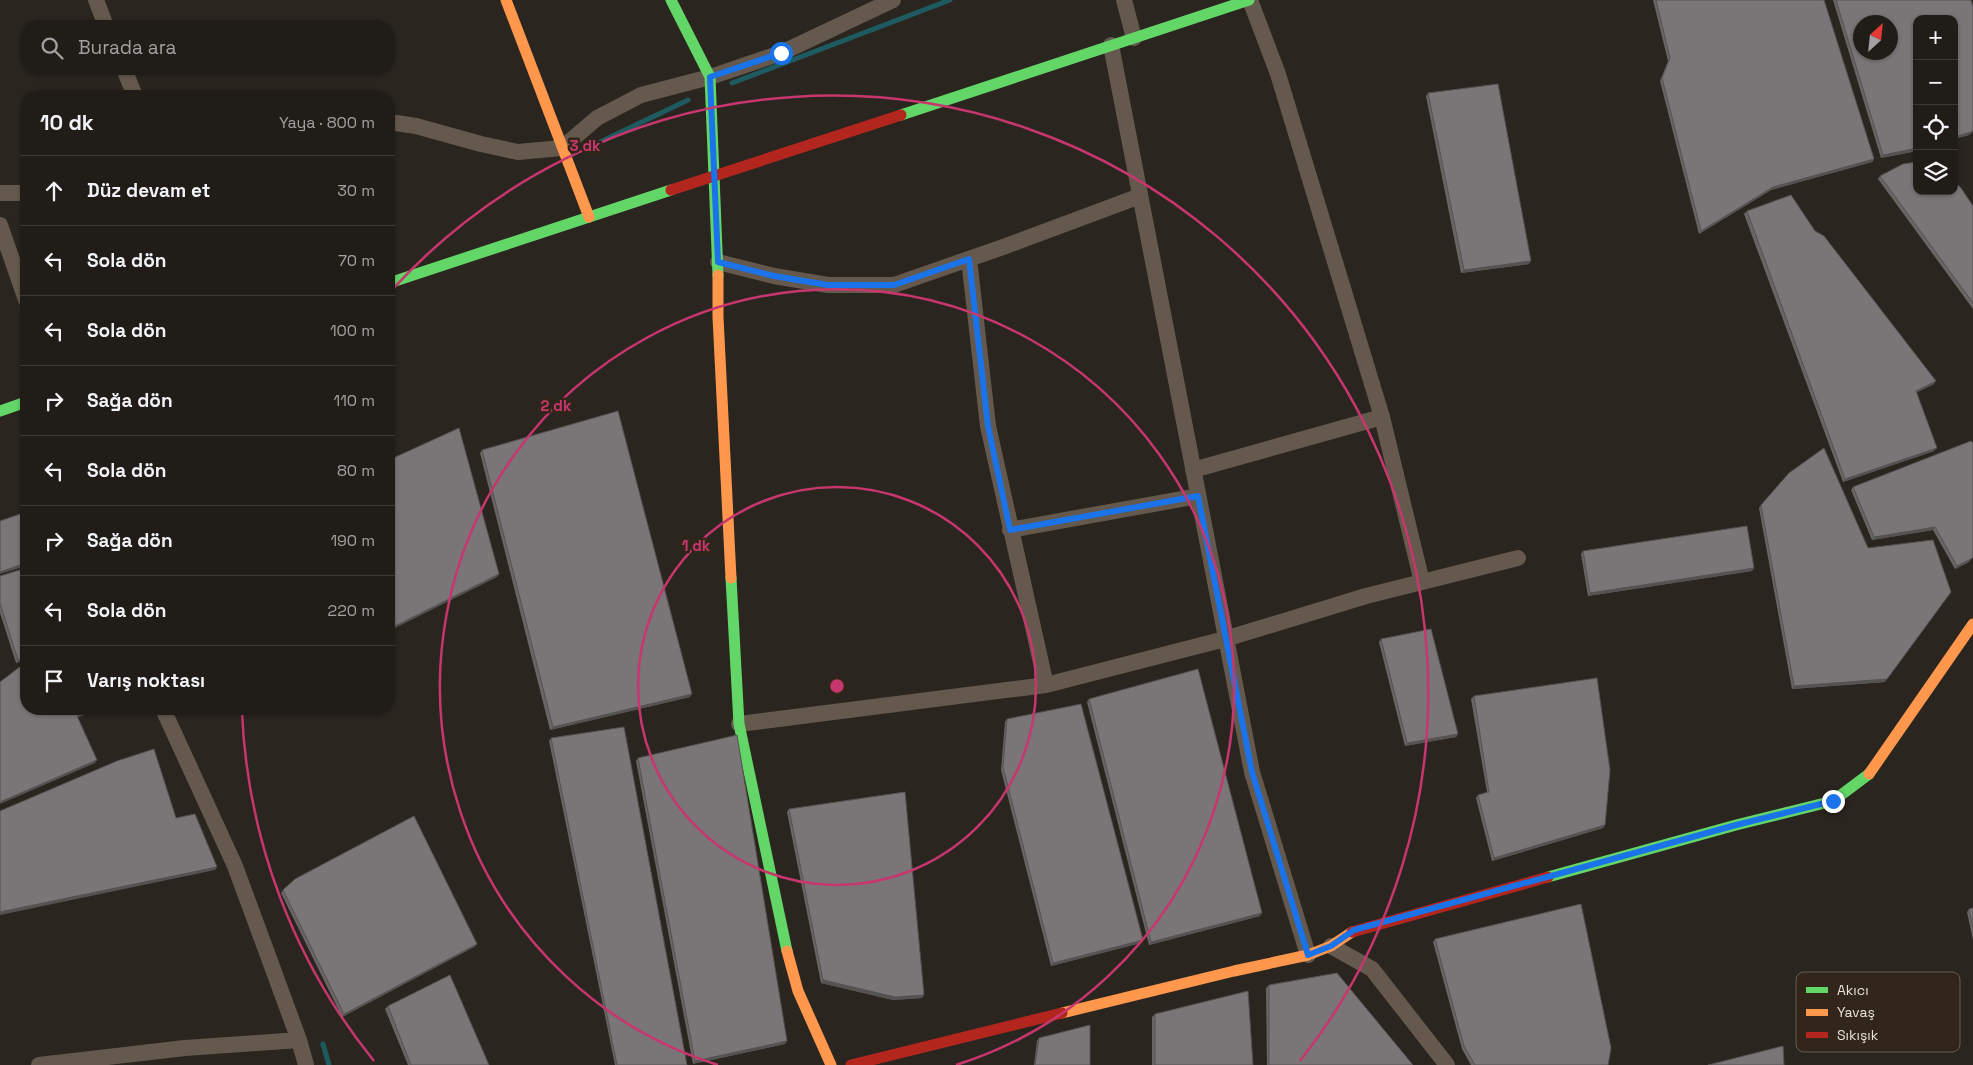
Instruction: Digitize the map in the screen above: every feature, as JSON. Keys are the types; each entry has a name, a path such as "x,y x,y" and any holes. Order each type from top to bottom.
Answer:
{"street":[{"path":"96,0 104,20"},
{"path":"506,0 589,217"},
{"path":"671,0 710,77 718,262 718,317 739,724 793,973 798,991 831,1065"},
{"path":"395,123 416,126 518,152 562,148 597,118 641,95 710,77 781,53 893,0"},
{"path":"1124,0 1134,38"},
{"path":"395,281 1249,0 1278,74 1382,417 1422,582"},
{"path":"1111,45 1252,772 1308,955"},
{"path":"127,75 133,90"},
{"path":"0,193 20,193"},
{"path":"718,262 774,276 828,285 894,285 1140,196"},
{"path":"0,225 20,283"},
{"path":"969,259 988,426 1046,685"},
{"path":"0,411 20,404"},
{"path":"1193,470 1382,417"},
{"path":"1010,530 1198,496"},
{"path":"739,724 1046,685 1225,639 1366,596 1518,558"},
{"path":"851,1065 1234,971 1308,955 1331,946 1354,930 1736,825 1833,801 1867,777 1973,624"},
{"path":"166,715 235,866 299,1040 306,1065"},
{"path":"1331,946 1372,969 1446,1065"},
{"path":"39,1065 185,1048 299,1040"}],"building":[{"path":"1656,0 1824,0 1874,159 1773,187 1701,231 1662,78 1670,58"},
{"path":"1836,0 1971,0 1973,7 1973,130 1958,136 1958,15 1913,15 1913,149 1883,155 1854,60 1898,60 1898,15 1853,15 1853,56"},
{"path":"1498,84 1531,261 1464,270 1428,93"},
{"path":"1913,163 1913,195 1958,195 1958,185 1973,206 1973,303 1880,176 1903,164"},
{"path":"1791,195 1815,231 1824,236 1936,381 1916,391 1937,448 1845,479 1747,211"},
{"path":"618,411 692,694 553,727 482,450"},
{"path":"459,428 499,574 395,626 395,457"},
{"path":"1971,441 1973,443 1973,557 1971,559 1957,566 1935,527 1874,537 1853,487"},
{"path":"1824,448 1868,548 1933,540 1951,592 1887,679 1794,686 1761,505 1789,473"},
{"path":"20,514 20,565 0,572 0,521"},
{"path":"1747,526 1754,568 1590,593 1583,551"},
{"path":"20,570 20,660 18,660 0,603 0,576"},
{"path":"1431,629 1458,734 1407,743 1381,639"},
{"path":"20,667 20,715 79,715 77,716 97,760 0,802 0,682"},
{"path":"1198,669 1262,913 1151,942 1089,699"},
{"path":"1597,678 1610,770 1605,825 1494,858 1478,795 1489,792 1474,696"},
{"path":"1081,704 1143,940 1053,963 1003,767 1007,719"},
{"path":"624,727 687,1065 617,1065 551,738"},
{"path":"737,735 787,1041 695,1061 638,758"},
{"path":"154,749 176,818 195,814 217,867 0,912 0,811 117,761"},
{"path":"905,792 924,995 895,997 823,980 789,809"},
{"path":"414,816 477,944 344,1014 283,890 295,879"},
{"path":"1581,904 1611,1048 1608,1065 1475,1065 1464,1046 1435,939"},
{"path":"1973,908 1973,927 1969,909"},
{"path":"1337,973 1413,1065 1269,1065 1269,985"},
{"path":"450,975 489,1065 411,1065 388,1006"},
{"path":"1248,991 1253,1065 1155,1065 1155,1014"},
{"path":"1090,1025 1090,1065 1035,1065 1039,1038"},
{"path":"1783,1046 1784,1065 1708,1065"}],"waterway":[{"path":"732,83 950,0"},
{"path":"598,143 688,100"},
{"path":"323,1044 329,1065"}],"traffic: fast":[{"path":"671,0 710,77 718,275"},
{"path":"901,115 1249,0"},
{"path":"395,281 671,190"},
{"path":"0,411 20,404"},
{"path":"731,578 739,724 787,951"},
{"path":"1548,877 1736,825 1833,801 1869,774"}],"traffic: slow":[{"path":"506,0 589,217"},
{"path":"718,275 718,317 731,578"},
{"path":"1869,774 1973,624"},
{"path":"1062,1013 1308,955 1331,946 1352,932"},
{"path":"787,951 798,991 831,1065"}],"traffic: jam":[{"path":"671,190 901,115"},
{"path":"1352,932 1548,877"},
{"path":"851,1065 1062,1013"}],"route":[{"path":"781,53 710,77 718,262 774,276 828,285 894,285 969,259 988,426 1010,530 1198,496 1252,772 1308,955 1331,946 1354,930 1736,825 1833,801"}]}
